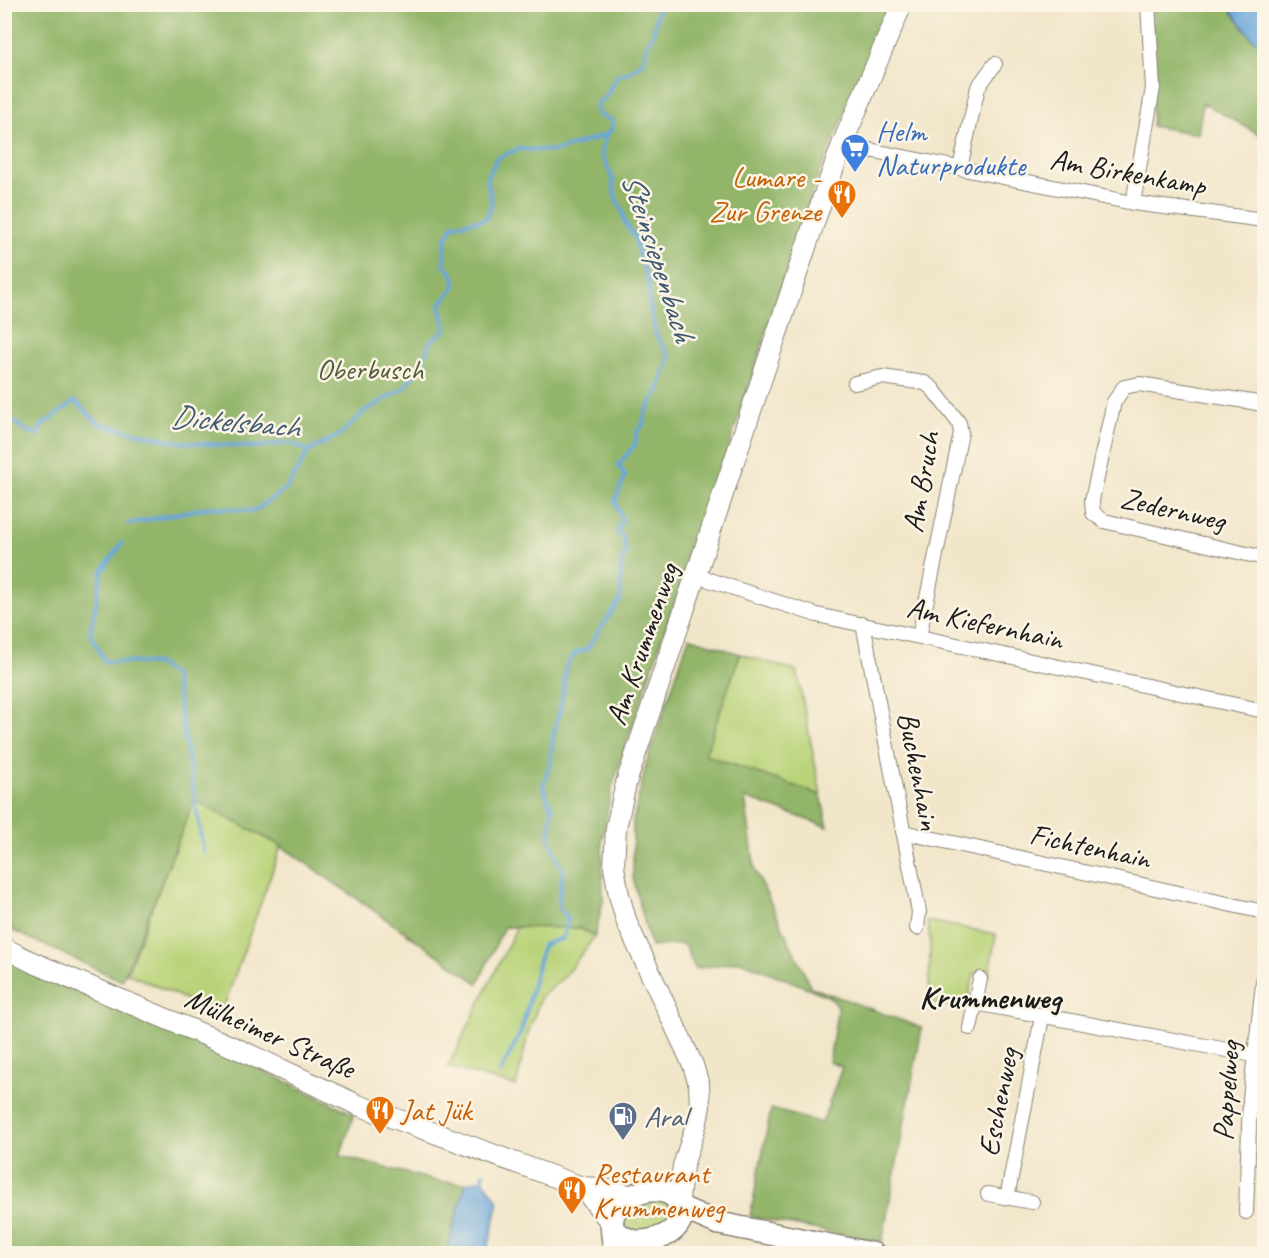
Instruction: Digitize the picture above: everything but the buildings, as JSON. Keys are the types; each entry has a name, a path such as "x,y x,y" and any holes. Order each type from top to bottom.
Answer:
{"main road":[{"name":"Am Krummenweg","path":"673,1199 697,1122 700,1106 699,1084 693,1065 627,923 614,867 616,828 626,783 813,227 843,142 902,4"},
{"name":"Mülheimer Straße","path":"4,948 240,1050 358,1105 582,1187 600,1188 633,1196"},
{"path":"582,1187 613,1236 647,1247 674,1230 717,1223"},
{"path":"613,1236 614,1213 621,1202 645,1191 673,1199 717,1223 873,1254"},
{"path":"673,1199 681,1219 674,1230"}],"street":[{"path":"1134,203 1153,88 1148,4"},
{"path":"960,168 978,87 995,64"},
{"name":"Am Birkenkamp","path":"843,142 854,147 1134,203 1264,220"},
{"name":"Am Bruch","path":"855,383 882,377 925,383 932,388 959,423 961,433 919,637"},
{"name":"Zedernweg","path":"1264,404 1139,384 1124,387 1114,402 1092,500 1093,513 1104,521 1264,558"},
{"name":"Am Kiefernhain","path":"697,576 817,615 1264,711"},
{"name":"Buchenhain","path":"863,624 919,912 916,928"},
{"name":"Fichtenhain","path":"903,832 1264,912"},
{"name":"Pappelweg","path":"1246,1212 1250,1099 1264,975"},
{"name":"Eschenweg","path":"970,1028 980,979"},
{"name":"Eschenweg","path":"975,1003 1254,1055"},
{"name":"Eschenweg","path":"1007,1198 1042,1017"},
{"name":"Eschenweg","path":"988,1194 1032,1202"}],"green space":[{"name":"Oberbusch","path":"4,5 891,5 815,184 690,566 685,570 612,787 602,840 603,901 595,936 579,928 504,927 478,983 281,846 194,800 122,981 5,927"},
{"path":"1153,5 1227,5 1252,38 1264,47 1264,137 1203,103 1198,134 1152,126"},
{"path":"689,637 740,654 705,755 821,795 828,827 745,798 755,870 811,987 922,1028 882,1242 750,1217 771,1109 822,1123 842,1067 829,1062 838,1006 828,996 740,961 695,969 685,946 680,944 651,947 633,879 633,822 646,764"},
{"path":"740,654 797,671 821,795 705,755"},
{"path":"194,800 281,846 221,1015 127,973"},
{"path":"927,921 996,934 989,975 974,973 966,1009 929,1002 930,939"},
{"path":"517,927 579,928 595,936 564,977 541,997 528,1034 516,1086 448,1067"},
{"path":"4,958 53,982 239,1059 354,1114 340,1156 441,1182 466,1183 446,1253 5,1253"},
{"path":"664,1198 676,1216 658,1230 639,1233 624,1222 622,1218 630,1204"}],"water":[{"path":"1227,5 1264,5 1264,47 1252,38"},
{"path":"483,1179 499,1202 487,1253 446,1253 466,1183"}],"waterway":[{"name":"Dickelsbach","path":"4,422 16,423 26,431 38,434 42,425 75,401 99,424 178,442 253,447 290,443 309,451 341,434 366,410 403,389 422,365 429,343 446,329 440,305 455,286 454,276 444,264 446,238 453,225 486,219 492,204 487,178 497,158 519,149 555,151 606,135 612,129 613,121 599,115 597,104 606,96 617,75 628,73 644,61 646,47 653,34 659,4"},
{"name":"Steinsiepenbach","path":"500,1073 521,1032 543,945 563,938 568,918 558,905 563,872 549,837 552,810 543,786 550,764 566,668 574,654 587,649 620,600 621,564 626,550 623,537 617,533 622,520 615,501 625,475 618,465 635,445 637,431 642,427 645,413 658,391 670,358 656,336 649,302 649,283 636,246 636,239 625,223 622,210 615,197 612,177 601,153 606,135"},
{"path":"128,524 209,507 254,511 286,489 309,451"},
{"path":"122,543 102,571 90,634 105,661 157,664 174,676 204,853"},
{"name":"Steinsiepenbach","path":"482,1183 484,1173"}],"place":[{"name":"Helm Naturprodukte","path":"855,174"},
{"name":"Lumare - Zur Grenze","path":"842,220"},
{"name":"Jat Jük","path":"380,1136"},
{"name":"Aral","path":"623,1142"},
{"name":"Restaurant Krummenweg","path":"572,1216"}],"district":[{"name":"Krummenweg","path":"990,997"}]}
